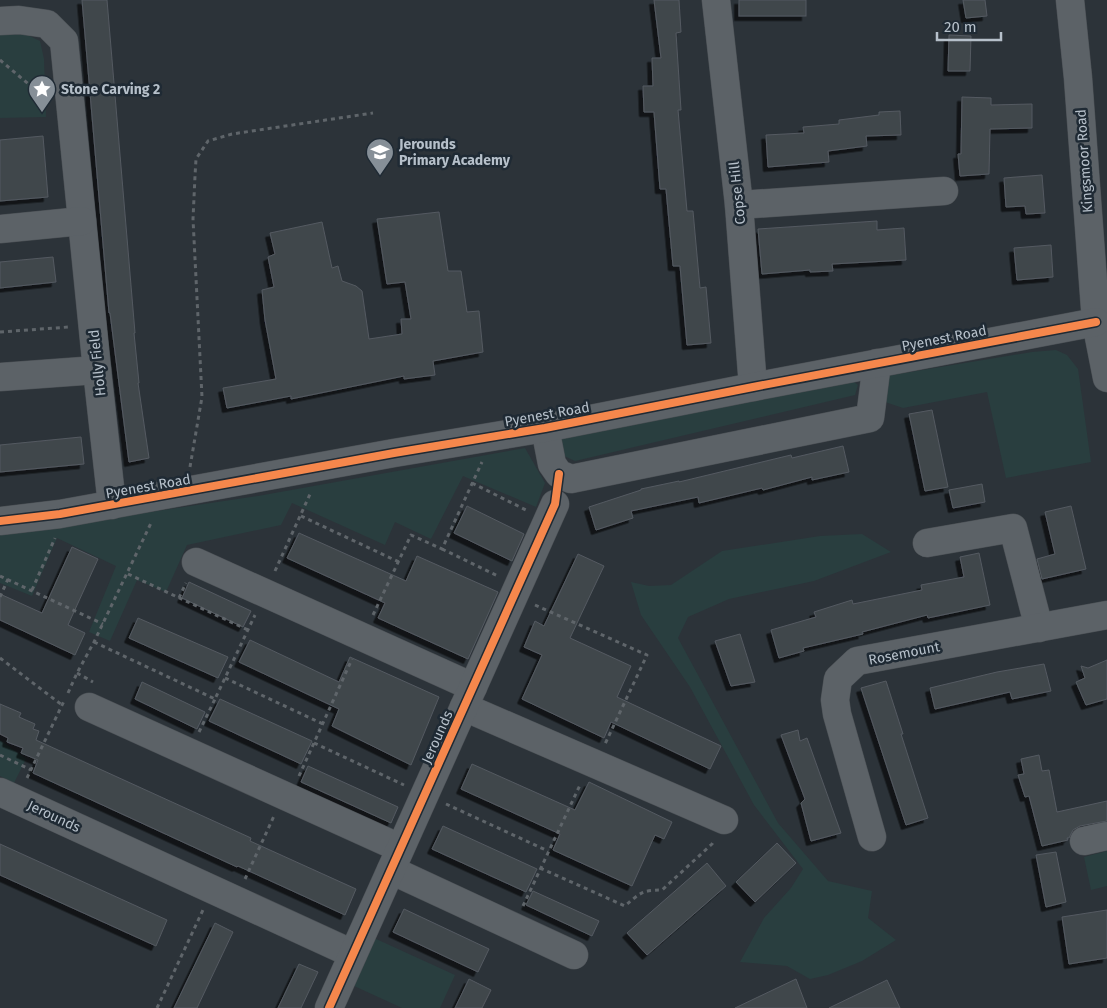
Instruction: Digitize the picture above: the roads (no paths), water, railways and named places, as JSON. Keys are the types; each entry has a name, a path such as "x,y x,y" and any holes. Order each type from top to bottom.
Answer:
{"street":[{"name":"Copse Hill","path":"716,0 739,205 753,387"},
{"name":"Kingsmoor Road","path":"1070,0 1078,78 1096,322 1107,378"},
{"name":"Holly Field","path":"0,22 19,20 47,24 64,41 112,505"},
{"path":"739,205 944,191"},
{"path":"0,230 82,221"},
{"name":"Pyenest Road","path":"0,520 60,514 394,453 545,428 1096,322"},
{"name":"Pyenest Road","path":"545,428 552,464 559,474 571,479 870,418 878,363"},
{"path":"0,377 97,370"},
{"name":"Jerounds","path":"329,1008 551,512"},
{"path":"927,543 1013,528 1038,628"},
{"name":"Jerounds","path":"196,562 362,637 468,697 724,820"},
{"name":"Rosemount","path":"872,838 837,714 835,700 838,679 858,661 1107,615"},
{"path":"89,707 287,796 396,859 574,955"},
{"name":"Jerounds","path":"9,796 353,954"}],"place":[{"name":"Stone Carving 2","path":"42,113"},
{"name":"Jerounds Primary Academy","path":"380,176"}]}
